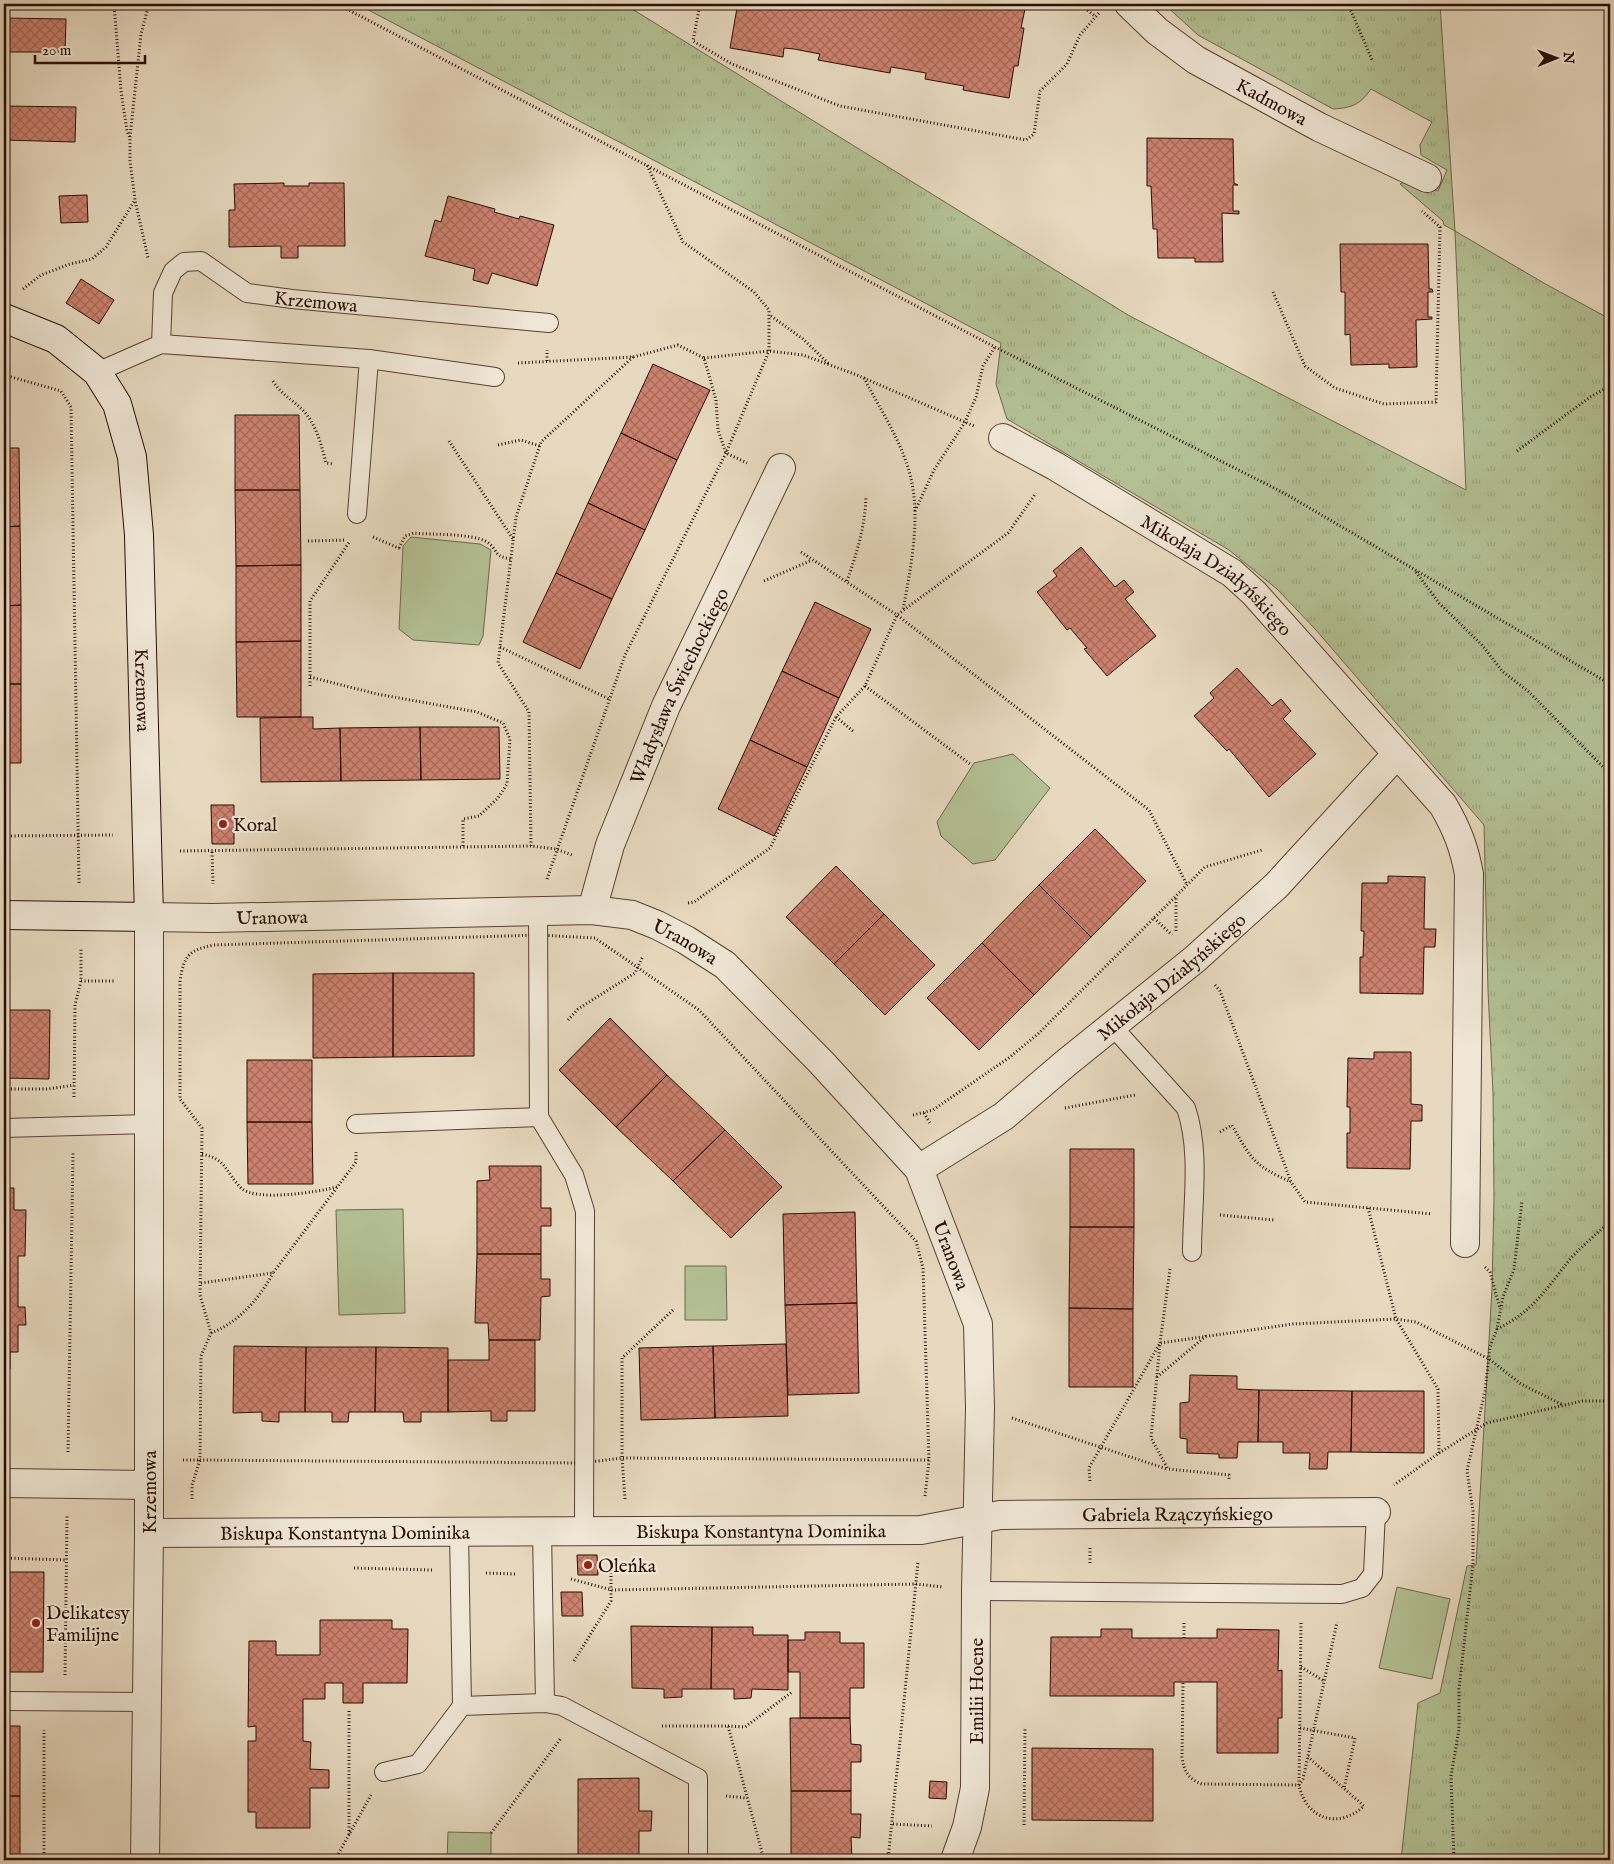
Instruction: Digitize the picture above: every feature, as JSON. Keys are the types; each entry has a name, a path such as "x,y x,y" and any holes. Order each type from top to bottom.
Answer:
{"street":[{"name":"Kadmowa","path":"1129,4 1157,32 1196,60 1319,127 1427,178"},
{"name":"Krzemowa","path":"4,318 56,339 97,372 117,404 132,457 139,545 149,917 149,1533 145,1860"},
{"name":"Mikołaja Działyńskiego","path":"1002,438 1055,466 1232,573 1254,593 1396,755 1443,805 1464,846 1469,874 1465,1230"},
{"name":"Władysława Świechockiego","path":"592,910 604,866 624,807 666,706 781,468"},
{"name":"Mikołaja Działyńskiego","path":"920,1169 1004,1116 1066,1063 1195,959 1276,886 1396,755"},
{"name":"Uranowa","path":"4,915 538,923 592,910 632,915 686,940 732,971 821,1062 920,1169 978,1324 980,1408 978,1519"},
{"path":"4,1483 148,1485"},
{"name":"Gabriela Rzączyńskiego","path":"978,1519 1000,1515 1376,1512"},
{"name":"Biskupa Konstantyna Dominika","path":"149,1533 922,1530 978,1519"},
{"name":"Emilii Hoene","path":"955,1860 967,1827 975,1788 978,1519"}],"lane":[{"name":"Krzemowa","path":"161,344 163,293 173,271 184,262 201,262 247,293 292,299 549,323"},
{"path":"97,372 161,344 369,359 495,377"},
{"path":"357,522 369,359"},
{"path":"538,923 539,1118 574,1175 585,1211 582,1463 606,1531"},
{"path":"1113,1027 1186,1108 1191,1123 1194,1147 1192,1252"},
{"path":"356,1124 539,1118"},
{"path":"4,1128 149,1124"},
{"path":"976,1591 1342,1594 1362,1588 1373,1574 1376,1512"},
{"path":"384,1772 418,1764 462,1706 459,1532"},
{"path":"542,1532 545,1703"},
{"path":"4,1701 148,1702"},
{"path":"462,1706 545,1703 562,1706 698,1778 698,1860"}],"path":[{"path":"114,4 121,91 126,131 130,138"},
{"path":"148,4 142,34 130,138 130,161 135,200 151,270 163,293"},
{"path":"337,4 995,347 1284,492 1610,684"},
{"path":"700,4 693,41 732,64 840,106 1026,140 1034,134 1040,91 1067,64 1080,35 1095,16 1102,11"},
{"path":"1079,4 1095,16"},
{"path":"1348,4 1373,62"},
{"path":"538,923 556,849 625,655 726,453 769,351 769,310 754,292 683,242 646,164"},
{"path":"18,292 41,275 70,264 92,259 106,247 135,200"},
{"path":"1273,292 1305,366 1335,388 1384,404 1436,402 1440,227 1418,207"},
{"path":"770,316 803,339 830,365"},
{"path":"521,363 633,357 678,346 704,358 769,351 803,355 863,377 1002,438"},
{"path":"914,513 934,470 965,422 976,397 983,366 995,347"},
{"path":"547,353 547,361"},
{"path":"531,846 529,712 498,663 516,517 541,442 633,357"},
{"path":"704,358 716,400 718,430 726,453"},
{"path":"4,375 61,391 70,407 79,836"},
{"path":"271,376 279,391 307,414 322,444 326,463 361,464"},
{"path":"863,377 899,444 913,488 914,513 910,562 902,611"},
{"path":"1517,451 1590,397 1610,386"},
{"path":"498,445 521,440 540,446"},
{"path":"449,441 513,540"},
{"path":"846,581 856,554 865,517 866,497"},
{"path":"539,1052 578,1009 635,972 666,905 694,902 770,848 836,716 865,686 897,615 1008,532 1022,512"},
{"path":"310,686 310,601 351,539 357,522 400,549 405,536 414,533 470,538 487,542 500,557 511,559"},
{"path":"308,541 351,539"},
{"path":"801,552 897,615 1149,810 1187,885"},
{"path":"1415,569 1439,603 1482,645 1502,671 1529,692 1610,774"},
{"path":"500,647 609,699"},
{"path":"310,676 377,694 477,712 503,723 510,740 507,784 498,798 479,816 463,819 464,848"},
{"path":"865,686 970,764"},
{"path":"836,716 854,732"},
{"path":"4,836 120,835"},
{"path":"172,851 531,846 556,849 604,866"},
{"path":"907,1115 933,1110 1010,1057 1039,1033 1205,867"},
{"path":"1175,939 1176,896"},
{"path":"694,902 700,908"},
{"path":"538,923 595,938 698,1010 916,1240 923,1268 930,1460 622,1458 582,1463 200,1460 201,1356 211,1332 200,1295 202,1128 180,1099 180,981 182,967 194,949 214,945 538,923"},
{"path":"1195,959 1220,991 1291,1182 1305,1202 1368,1208 1465,1230 1490,1272 1501,1308"},
{"path":"64,1702 75,1005 81,981"},
{"path":"4,1089 48,1089 74,1085"},
{"path":"211,1332 225,1328 264,1291 273,1273 356,1162 356,1124"},
{"path":"1194,1147 1232,1126 1250,1158 1259,1166 1291,1182"},
{"path":"202,1154 213,1156 222,1162 243,1190 250,1192 270,1195 288,1194 337,1187"},
{"path":"1454,1860 1451,1776 1459,1729 1459,1689 1473,1564 1473,1511 1467,1471 1478,1429 1490,1347 1514,1269 1522,1201"},
{"path":"1368,1208 1396,1319 1438,1389 1439,1453"},
{"path":"1192,1212 1274,1220"},
{"path":"1497,1329 1527,1311 1557,1278 1572,1257 1610,1221"},
{"path":"1168,1469 1152,1438 1160,1343 1171,1260"},
{"path":"201,1283 273,1273"},
{"path":"572,1663 611,1601 612,1590 606,1531 625,1483 622,1458 622,1358 673,1310"},
{"path":"1160,1343 1293,1324 1396,1319 1416,1322 1432,1328 1449,1340 1489,1360 1521,1384 1563,1405"},
{"path":"1157,1378 1206,1336"},
{"path":"1090,1591 1089,1468 1160,1343"},
{"path":"1376,1512 1394,1485 1439,1453 1487,1423 1582,1401 1610,1401"},
{"path":"1010,1418 1168,1469 1229,1475 1230,1513"},
{"path":"4,1558 67,1560"},
{"path":"351,1568 460,1571 544,1576 573,1580 612,1590 916,1584 888,1860"},
{"path":"1300,1785 1308,1757 1342,1594"},
{"path":"1184,1615 1184,1638"},
{"path":"1292,1619 1301,1622 1300,1785 1307,1805 1315,1813 1335,1820 1356,1814 1364,1806 1308,1757"},
{"path":"1300,1666 1324,1681"},
{"path":"1183,1683 1183,1767 1193,1781 1202,1784 1300,1785"},
{"path":"728,1726 746,1727 792,1692"},
{"path":"349,1711 349,1835"},
{"path":"491,1833 578,1715"},
{"path":"44,1723 44,1860"},
{"path":"1300,1728 1355,1738 1344,1789"},
{"path":"1024,1826 1025,1729"},
{"path":"172,1859 336,1859 384,1772"},
{"path":"883,1860 890,1852"}],"green space":[{"path":"357,4 624,4 1128,315 1466,490 1455,231 1610,319 1610,1860 1401,1860 1418,1703 1440,1693 1467,1566 1476,1565 1492,1288 1494,1197 1493,1093 1488,991 1484,825 1316,630 1277,589 1229,550 1007,419 996,384 1001,343"},
{"path":"1164,4 1440,4 1455,231 1444,225 1443,221 1400,184 1412,178 1438,191 1447,170 1421,155 1420,145 1432,122 1371,89 1355,105 1333,109 1198,35"},
{"path":"411,537 480,544 491,550 483,636 479,645 413,640 399,629 403,546"},
{"path":"1013,754 1050,788 995,860 973,864 941,836 937,822 974,763"},
{"path":"403,1209 405,1313 339,1315 336,1210"},
{"path":"685,1266 726,1266 727,1320 685,1320"},
{"path":"1397,1587 1450,1599 1432,1679 1379,1668"},
{"path":"448,1832 491,1833 491,1860 447,1860"}],"building":[{"path":"741,4 1026,4 1021,28 1024,28 1018,66 1014,66 1009,98 963,90 964,86 925,79 926,73 891,67 890,73 818,60 820,54 794,49 784,48 783,57 730,48 737,8 740,9"},
{"path":"4,18 66,19 65,52 4,52"},
{"path":"4,106 76,107 75,142 4,140"},
{"path":"1147,138 1233,139 1234,183 1238,185 1233,185 1233,211 1239,211 1239,214 1222,213 1223,262 1195,262 1195,258 1158,258 1157,229 1153,229 1151,186 1147,186"},
{"path":"284,183 284,186 309,186 309,183 344,183 345,246 298,246 298,258 281,258 281,246 229,247 229,210 235,210 234,184"},
{"path":"87,195 88,222 61,223 59,196"},
{"path":"448,196 495,209 494,212 519,219 520,216 554,225 537,286 492,273 488,284 473,280 475,269 425,256 435,220 441,222"},
{"path":"1340,244 1428,244 1429,289 1432,289 1433,292 1428,292 1428,317 1432,317 1432,319 1416,320 1417,367 1389,368 1389,364 1351,365 1350,334 1345,335 1345,292 1341,292"},
{"path":"81,279 114,300 99,324 66,303"},
{"path":"653,364 710,390 677,460 621,433"},
{"path":"235,415 299,415 300,490 235,490"},
{"path":"621,433 677,460 645,530 588,503"},
{"path":"4,448 19,448 20,526 4,527"},
{"path":"235,490 300,490 301,565 236,566"},
{"path":"588,503 645,530 612,599 556,573"},
{"path":"20,526 21,605 4,606 4,527"},
{"path":"1081,547 1115,587 1124,580 1134,592 1125,599 1156,636 1107,676 1084,649 1087,648 1070,628 1067,630 1037,592 1057,576 1053,571"},
{"path":"301,565 301,641 236,642 236,566"},
{"path":"556,573 612,599 580,669 523,642"},
{"path":"815,602 871,629 839,698 782,671"},
{"path":"21,605 21,684 4,684 4,606"},
{"path":"301,641 301,717 237,717 236,642"},
{"path":"1237,668 1272,706 1281,699 1291,711 1283,719 1316,754 1269,797 1229,749 1227,751 1194,716 1214,698 1210,693"},
{"path":"782,671 839,698 807,767 750,740"},
{"path":"4,684 21,684 21,763 4,763"},
{"path":"313,717 313,729 340,728 341,781 261,782 260,718"},
{"path":"420,727 499,727 500,779 421,780"},
{"path":"420,727 421,780 341,781 340,728"},
{"path":"750,740 807,767 774,836 718,809"},
{"name":"Koral","path":"211,805 234,805 234,844 212,844"},
{"path":"1095,829 1146,881 1091,937 1039,885"},
{"path":"836,866 884,914 834,964 786,917"},
{"path":"1388,876 1425,877 1424,929 1436,929 1435,947 1424,947 1423,994 1360,993 1360,957 1363,957 1364,931 1361,931 1362,883 1388,883"},
{"path":"1039,885 1091,937 1034,995 982,943"},
{"path":"884,914 935,965 885,1015 834,964"},
{"path":"982,943 1034,995 979,1050 927,998"},
{"path":"393,973 474,973 474,1056 393,1057"},
{"path":"393,973 393,1057 313,1058 313,974"},
{"path":"4,1010 50,1010 49,1079 4,1078"},
{"path":"610,1018 667,1075 616,1127 559,1070"},
{"path":"1374,1052 1411,1052 1411,1104 1422,1105 1422,1121 1411,1121 1410,1169 1347,1168 1347,1133 1350,1133 1350,1107 1347,1107 1348,1058 1374,1059"},
{"path":"247,1060 312,1060 312,1122 247,1122"},
{"path":"667,1075 725,1130 673,1181 616,1127"},
{"path":"247,1122 312,1122 313,1184 248,1184"},
{"path":"725,1130 782,1187 731,1238 673,1181"},
{"path":"1070,1149 1134,1149 1134,1227 1070,1227"},
{"path":"489,1166 541,1166 541,1208 551,1208 551,1226 541,1226 541,1254 477,1254 477,1181 490,1180"},
{"path":"4,1188 14,1188 14,1210 26,1210 25,1256 18,1256 18,1307 25,1307 26,1325 18,1325 18,1352 10,1352 10,1369 4,1369"},
{"path":"855,1212 857,1303 785,1305 783,1214"},
{"path":"1070,1227 1134,1227 1133,1309 1069,1308"},
{"path":"477,1254 541,1254 541,1279 550,1279 550,1296 541,1297 540,1340 489,1340 488,1323 475,1323"},
{"path":"857,1303 859,1393 788,1395 785,1305"},
{"path":"1069,1308 1133,1309 1133,1387 1069,1387"},
{"path":"489,1340 535,1340 535,1411 507,1411 507,1421 491,1421 491,1411 448,1412 448,1360 489,1360"},
{"path":"786,1344 788,1416 715,1418 713,1346"},
{"path":"234,1346 306,1347 305,1412 279,1412 279,1422 262,1421 262,1412 233,1413"},
{"path":"713,1346 715,1418 641,1420 639,1348"},
{"path":"306,1347 376,1347 375,1412 349,1412 348,1422 332,1422 332,1412 305,1412"},
{"path":"376,1347 448,1348 448,1412 421,1412 421,1422 404,1422 403,1412 375,1412"},
{"path":"1190,1375 1237,1376 1237,1389 1259,1390 1258,1442 1238,1442 1237,1458 1219,1458 1219,1454 1187,1453 1187,1439 1180,1438 1180,1403 1189,1402"},
{"path":"1259,1390 1352,1391 1351,1452 1328,1452 1327,1469 1309,1469 1310,1453 1283,1453 1283,1442 1258,1442"},
{"path":"1352,1391 1424,1391 1424,1453 1351,1452"},
{"name":"Oleńka","path":"577,1555 597,1555 598,1575 578,1575"},
{"path":"4,1572 44,1572 43,1672 4,1672"},
{"path":"561,1592 582,1592 583,1616 562,1616"},
{"path":"320,1620 392,1620 392,1629 408,1629 407,1683 363,1683 363,1703 343,1703 343,1683 325,1683 325,1699 303,1699 303,1741 311,1742 310,1769 329,1770 329,1788 310,1788 310,1828 256,1828 256,1812 248,1812 248,1741 256,1741 256,1726 248,1727 249,1641 276,1641 276,1655 320,1655"},
{"path":"631,1626 712,1627 711,1689 682,1689 682,1697 664,1698 664,1689 632,1688"},
{"path":"712,1627 753,1627 753,1635 788,1635 788,1690 752,1689 751,1698 734,1699 734,1689 711,1689"},
{"path":"1101,1629 1132,1629 1132,1638 1217,1638 1217,1629 1279,1630 1278,1671 1282,1670 1282,1718 1278,1718 1278,1753 1217,1753 1217,1682 1174,1682 1174,1696 1050,1696 1051,1637 1101,1637"},
{"path":"805,1632 840,1632 840,1643 864,1643 864,1688 850,1688 850,1718 800,1718 800,1672 788,1672 788,1640 805,1640"},
{"path":"790,1718 850,1718 851,1744 861,1745 861,1762 851,1762 851,1791 791,1791"},
{"path":"4,1726 20,1726 20,1796 4,1796"},
{"path":"1032,1748 1153,1749 1153,1821 1032,1820"},
{"path":"639,1778 639,1811 652,1811 651,1831 639,1831 639,1860 578,1860 578,1779"},
{"path":"930,1781 947,1782 946,1799 929,1798"},
{"path":"791,1791 851,1791 851,1814 861,1814 860,1838 851,1837 852,1860 791,1860"},
{"path":"4,1796 20,1796 20,1860 4,1860"}],"place":[{"name":"Koral","path":"223,824"},
{"name":"Oleńka","path":"588,1565"},
{"name":"Delikatesy Familijne","path":"36,1623"}]}
